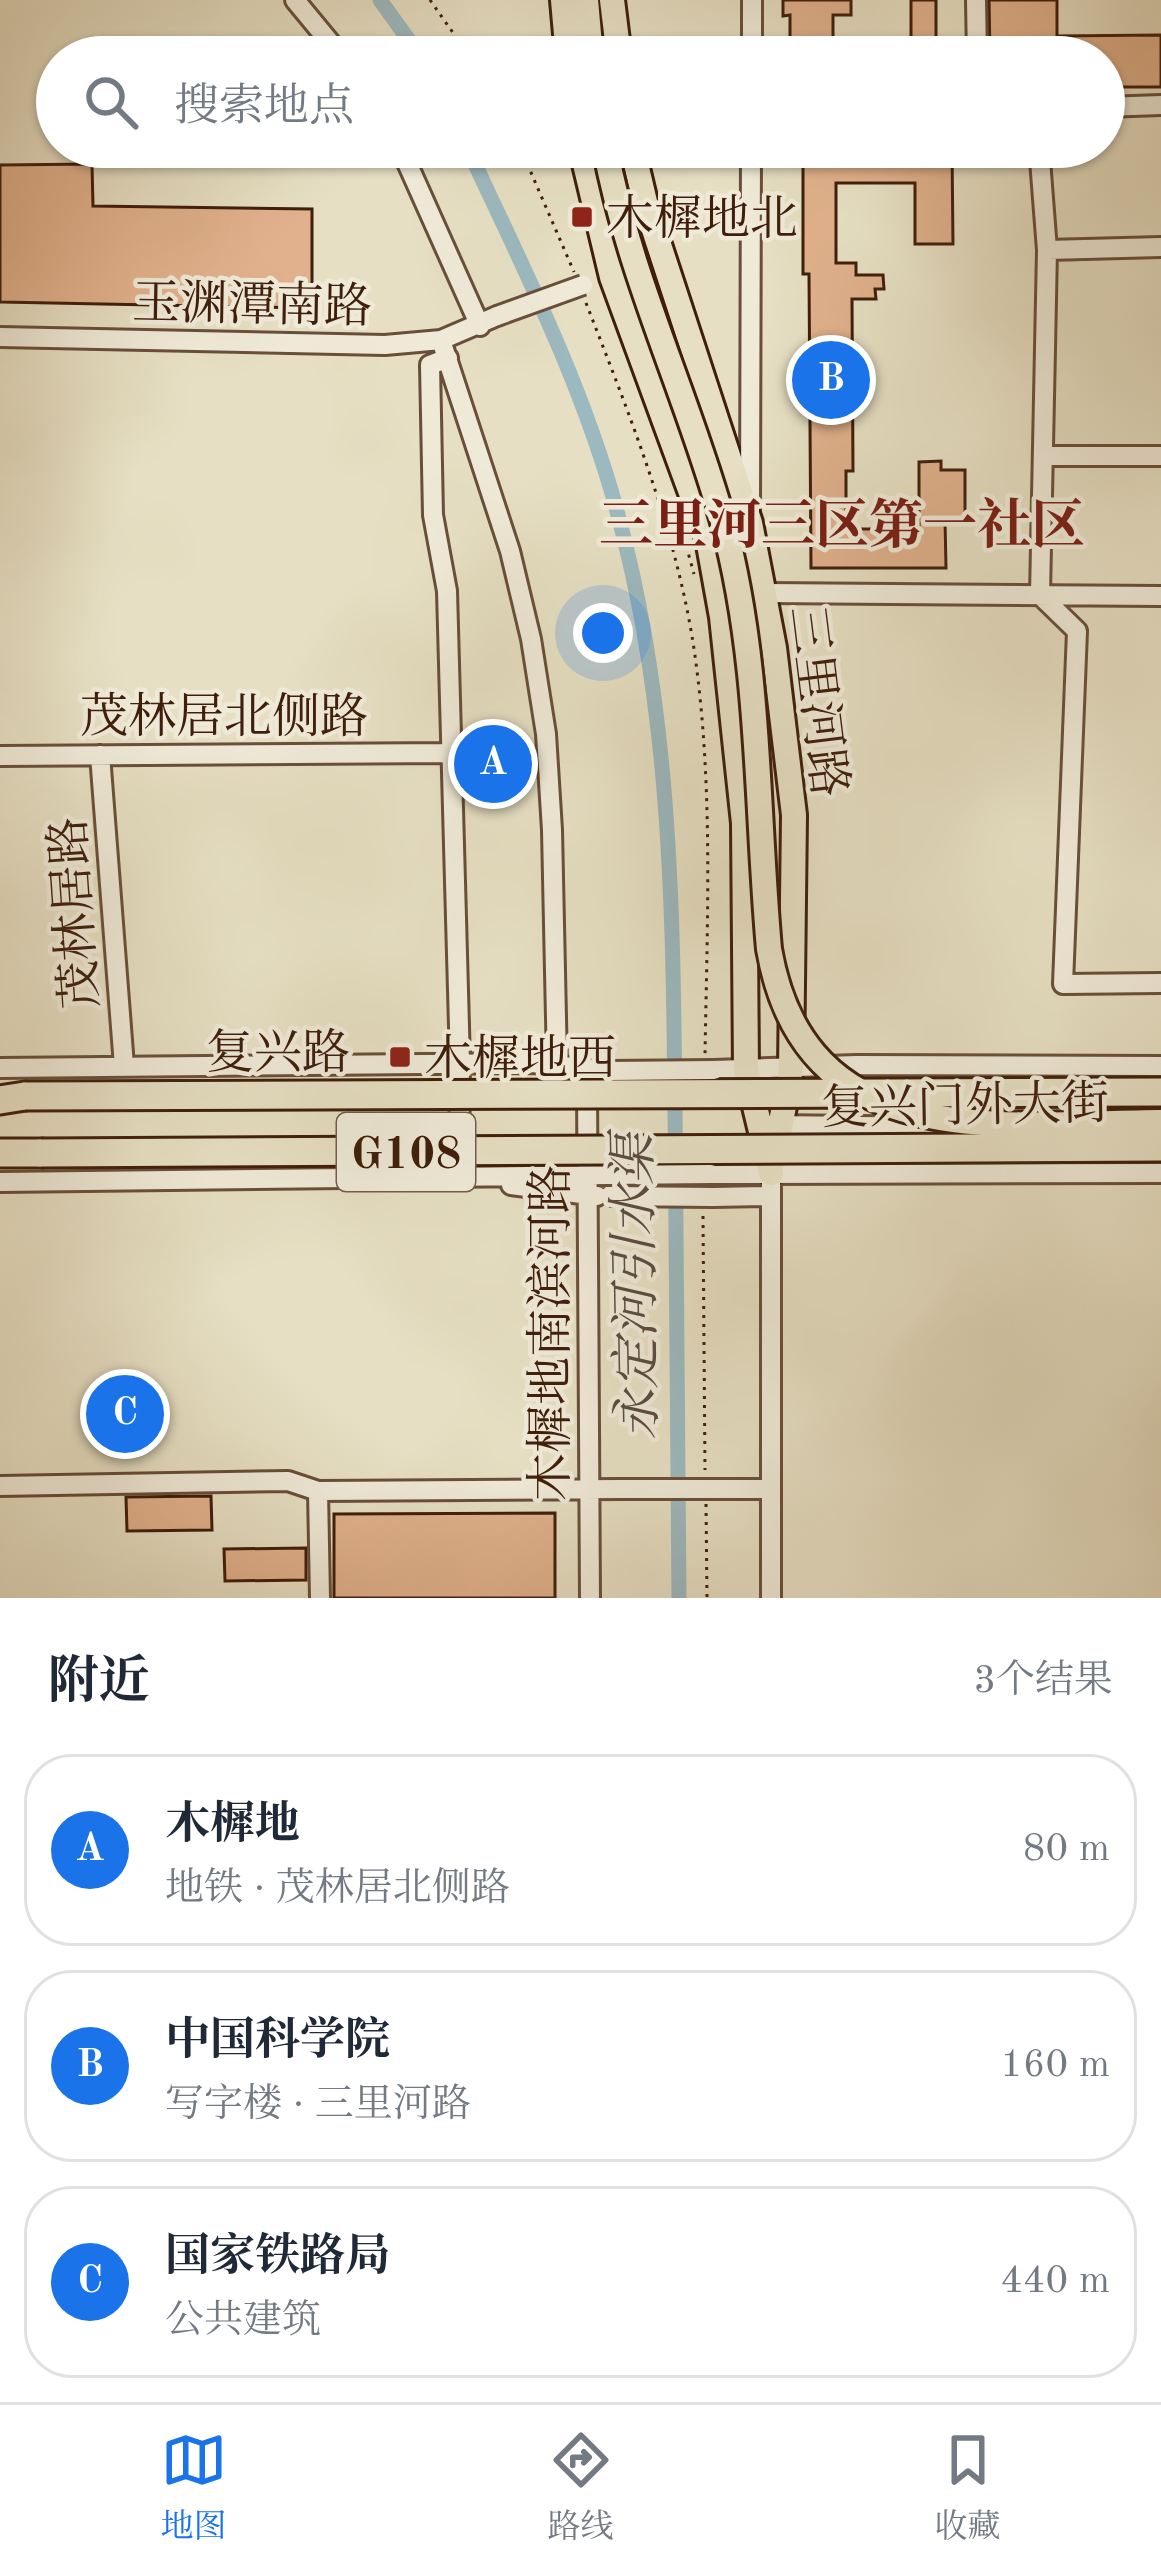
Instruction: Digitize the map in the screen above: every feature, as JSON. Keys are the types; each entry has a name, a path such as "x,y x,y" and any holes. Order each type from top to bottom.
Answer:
{"highway":[{"name":"复兴门外大街","path":"773,1096 1161,1092"},
{"name":"复兴路","path":"12,1098 773,1096"},
{"name":"复兴门外大街","path":"771,1154 1161,1147"},
{"name":"复兴路","path":"0,1154 771,1154"}],"main road":[{"path":"563,0 566,36"},
{"path":"586,0 589,36"},
{"path":"612,0 616,36"},
{"name":"三里河路","path":"586,168 612,277 708,539 722,617 744,823 746,1069 771,1154"},
{"path":"610,168 640,281 704,461 731,558 755,704 769,949 777,986 797,1028 848,1084 870,1098 920,1116 964,1124 1161,1122"},
{"name":"三里河路","path":"637,168 750,523 765,593 794,815 791,1069 771,1154"},
{"path":"744,823 759,830 780,829 794,815"}],"street":[{"path":"295,0 324,36"},
{"path":"752,0 752,36"},
{"path":"976,0 977,36"},
{"path":"1125,106 1161,105"},
{"path":"411,168 489,321"},
{"path":"708,539 750,523 751,168"},
{"path":"1041,168 1047,250 1040,595 1077,631 1064,984 1161,983"},
{"path":"1047,250 1161,247"},
{"name":"玉渊潭南路","path":"0,337 445,349 489,321 612,277"},
{"path":"459,1178 447,591 433,515 430,365 445,349 510,551 531,639 546,734 557,1065"},
{"path":"1043,456 1161,456"},
{"path":"765,593 1161,596"},
{"name":"茂林居北侧路","path":"0,756 449,753"},
{"name":"茂林居路","path":"100,754 124,1066"},
{"name":"复兴路","path":"0,1068 460,1063 609,1071 710,1064"},
{"path":"710,1064 746,1069 1161,1066"},
{"path":"946,1066 947,1173"},
{"name":"木樨地南滨河路","path":"588,1069 590,1598"},
{"path":"459,1178 585,1196 740,1196 771,1154 946,1127"},
{"path":"771,1154 771,1598"},
{"name":"复兴路","path":"587,1175 711,1174 771,1154 947,1173 1161,1173"},
{"path":"0,1183 587,1175"},
{"path":"0,1486 288,1481 318,1491 770,1489"},
{"path":"318,1491 320,1598"}],"path":[{"path":"430,0 455,36"},
{"path":"529,168 582,289 671,542 697,670 710,1064"},
{"path":"676,507 696,584"},
{"path":"703,1216 706,1479"},
{"path":"706,1502 707,1598"}],"building":[{"path":"783,0 851,0 851,15 833,15 833,36 790,36 790,15 783,16"},
{"path":"911,0 936,0 936,36 911,36"},
{"path":"989,0 1057,0 1057,36 990,36"},
{"path":"1161,35 1161,87 1125,87 1125,36 1057,36"},
{"path":"0,165 92,168 93,206 312,209 312,308 0,302"},
{"path":"803,168 952,168 953,244 915,244 915,183 836,183 836,263 856,263 856,275 883,275 884,289 875,289 876,299 852,299 853,471 846,471 846,529 919,529 919,462 941,461 941,470 965,470 965,519 945,519 946,568 811,568 809,274 803,274"},
{"path":"211,1496 212,1530 127,1531 126,1497"},
{"path":"555,1513 555,1598 334,1598 334,1514"},
{"path":"306,1548 306,1580 225,1581 224,1549"}],"waterway":[{"name":"永定河引水渠","path":"380,0 406,36"},
{"name":"永定河引水渠","path":"477,168 588,420 618,515 649,662 666,810 673,959 679,1598"}],"place":[{"name":"木樨地北","path":"582,217"},
{"name":"中国科学院","path":"831,380"},
{"name":"木樨地","path":"493,764"},
{"name":"木樨地西","path":"400,1057"},
{"name":"国家铁路局","path":"125,1414"}],"district":[{"name":"三里河三区第一社区","path":"842,524"}]}
